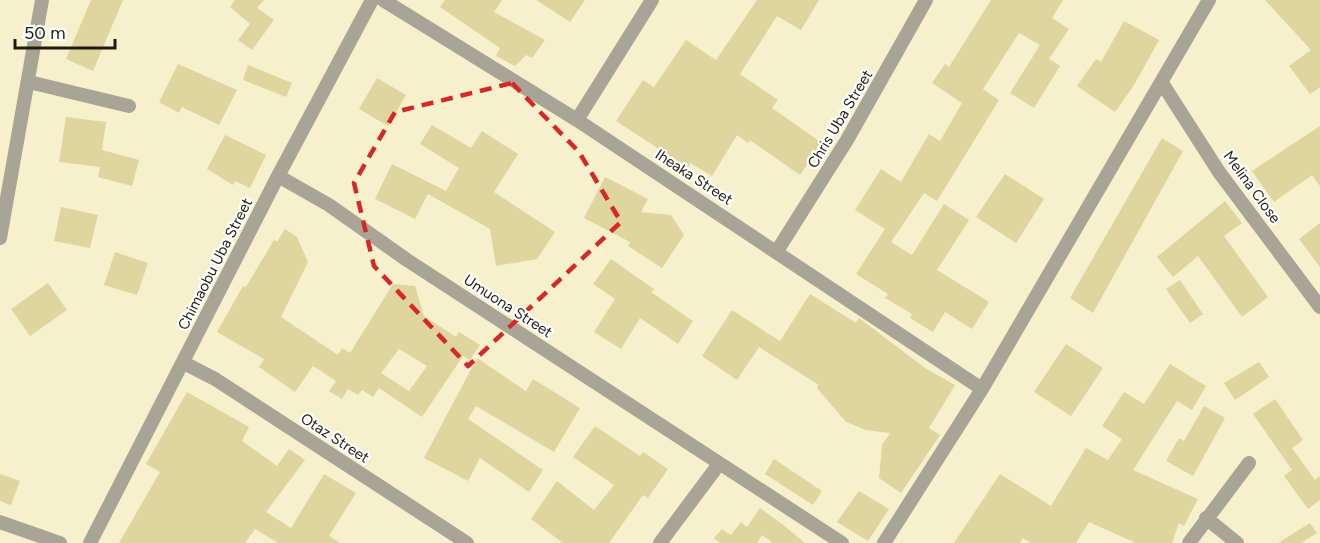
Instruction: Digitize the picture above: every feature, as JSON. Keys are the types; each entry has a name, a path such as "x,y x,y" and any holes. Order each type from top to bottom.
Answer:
{"street":[{"path":"0,238 42,0"},
{"name":"Chimaobu Uba Street","path":"90,543 278,176 372,0"},
{"name":"Iheaka Street","path":"383,0 577,120 982,389"},
{"path":"577,120 652,0"},
{"name":"Chris Uba Street","path":"777,251 847,140 926,0"},
{"path":"884,543 982,389 1209,0"},
{"path":"29,82 129,106"},
{"name":"Melina Close","path":"1162,83 1219,172 1320,307"},
{"name":"Umuona Street","path":"278,176 329,205 407,260 842,543"},
{"name":"Otaz Street","path":"184,363 215,379 467,543"},
{"path":"1189,543 1250,463"},
{"path":"660,543 719,464"},
{"path":"1206,518 1238,543"},
{"path":"0,522 60,543"}],"highlighted area":[{"path":"512,83 579,152 621,222 468,366 374,266 354,183 395,112"}],"building":[{"path":"91,0 123,0 93,71 66,59"},
{"path":"235,0 264,0 257,8 274,20 252,50 238,40 250,24 230,7"},
{"path":"445,0 502,0 494,12 545,40 532,58 526,55 515,66 496,56 500,48 440,7"},
{"path":"536,0 585,0 570,22"},
{"path":"757,0 819,0 801,30 777,16 740,74 778,100 772,108 822,143 800,175 750,140 748,143 737,135 712,176 690,163 688,168 616,121 643,80 654,87 686,40 716,60"},
{"path":"991,0 1063,0 1052,18 1069,29 1049,59 1060,66 1034,108 1010,93 1040,45 1019,33 983,89 999,100 937,201 924,193 891,242 912,255 944,204 969,220 937,270 989,302 972,329 945,312 933,332 910,318 912,314 885,298 888,294 856,274 885,229 855,210 881,169 901,182 929,134 940,141 962,103 932,83 945,64 949,67"},
{"path":"1265,0 1320,0 1320,87 1310,94 1289,66 1311,50"},
{"path":"1124,21 1159,40 1134,85 1115,112 1077,86 1096,59 1101,62"},
{"path":"178,64 237,90 219,125 182,107 179,113 159,102"},
{"path":"248,65 292,83 286,97 243,80"},
{"path":"377,78 406,95 388,126 359,109"},
{"path":"66,117 106,122 102,150 139,160 132,186 98,177 100,167 59,162"},
{"path":"432,125 471,148 482,131 518,154 494,192 555,232 537,259 496,266 490,229 428,194 415,219 375,199 392,164 446,191 459,168 420,144"},
{"path":"1320,126 1320,186 1312,175 1274,202 1252,171"},
{"path":"225,135 266,155 250,188 235,181 233,185 207,169"},
{"path":"1162,138 1183,151 1093,313 1070,298"},
{"path":"1005,174 1044,199 1016,243 976,217"},
{"path":"605,177 648,199 641,212 671,215 684,235 662,268 628,246 630,242 584,218"},
{"path":"1225,201 1242,223 1224,236 1268,297 1242,317 1198,256 1173,277 1157,257"},
{"path":"61,207 98,215 90,248 54,241"},
{"path":"1320,223 1320,267 1299,239"},
{"path":"285,229 297,237 308,262 281,317 338,355 342,348 350,353 393,284 415,286 424,316 456,337 459,332 480,345 470,360 463,356 422,417 379,388 373,397 362,390 358,395 348,389 342,399 329,391 336,381 313,366 295,392 259,367 264,359 217,332 243,286 246,287 274,240 277,242","holes":["399,349 427,366 409,391 381,373"]},
{"path":"115,252 148,263 137,295 104,285"},
{"path":"611,259 654,289 651,292 693,321 678,344 640,318 621,349 594,332 615,299 593,284"},
{"path":"1180,280 1203,314 1190,323 1166,289"},
{"path":"48,283 67,310 30,336 11,309"},
{"path":"810,294 856,323 859,318 925,368 955,385 929,428 940,435 901,493 879,478 882,445 890,433 866,430 846,422 817,388 819,385 759,347 737,380 702,356 732,310 780,341"},
{"path":"1066,344 1103,368 1071,416 1034,392"},
{"path":"477,358 526,391 533,379 580,408 554,452 476,406 468,419 543,470 529,492 480,458 468,481 424,458"},
{"path":"1259,362 1269,377 1235,400 1224,383"},
{"path":"1170,364 1206,386 1192,410 1177,401 1133,470 1198,499 1184,526 1179,523 1172,543 1136,543 1089,522 1076,543 1031,543 1023,538 1020,543 954,543 1000,474 1051,506 1086,448 1108,460 1122,439 1102,426 1124,392 1144,404"},
{"path":"187,392 249,427 242,441 277,466 289,449 305,460 266,512 291,528 324,474 356,493 329,536 341,543 278,543 255,529 245,543 119,543 160,472 146,464"},
{"path":"1275,399 1303,440 1292,448 1315,480 1320,476 1320,500 1308,509 1284,476 1292,470 1253,414"},
{"path":"1204,406 1225,418 1193,476 1166,461 1179,438 1184,441"},
{"path":"595,426 640,456 643,452 668,469 648,498 643,495 609,543 563,543 531,519 557,481 594,510 614,485 573,457"},
{"path":"774,459 822,491 813,505 765,474"},
{"path":"0,474 20,481 11,505 0,501"},
{"path":"859,491 889,509 868,541 837,522"},
{"path":"760,508 805,543 773,543 762,535 757,543 720,543 714,538 722,529 731,535 741,522 747,527"},
{"path":"1310,523 1317,533 1301,543 1278,543"}]}
